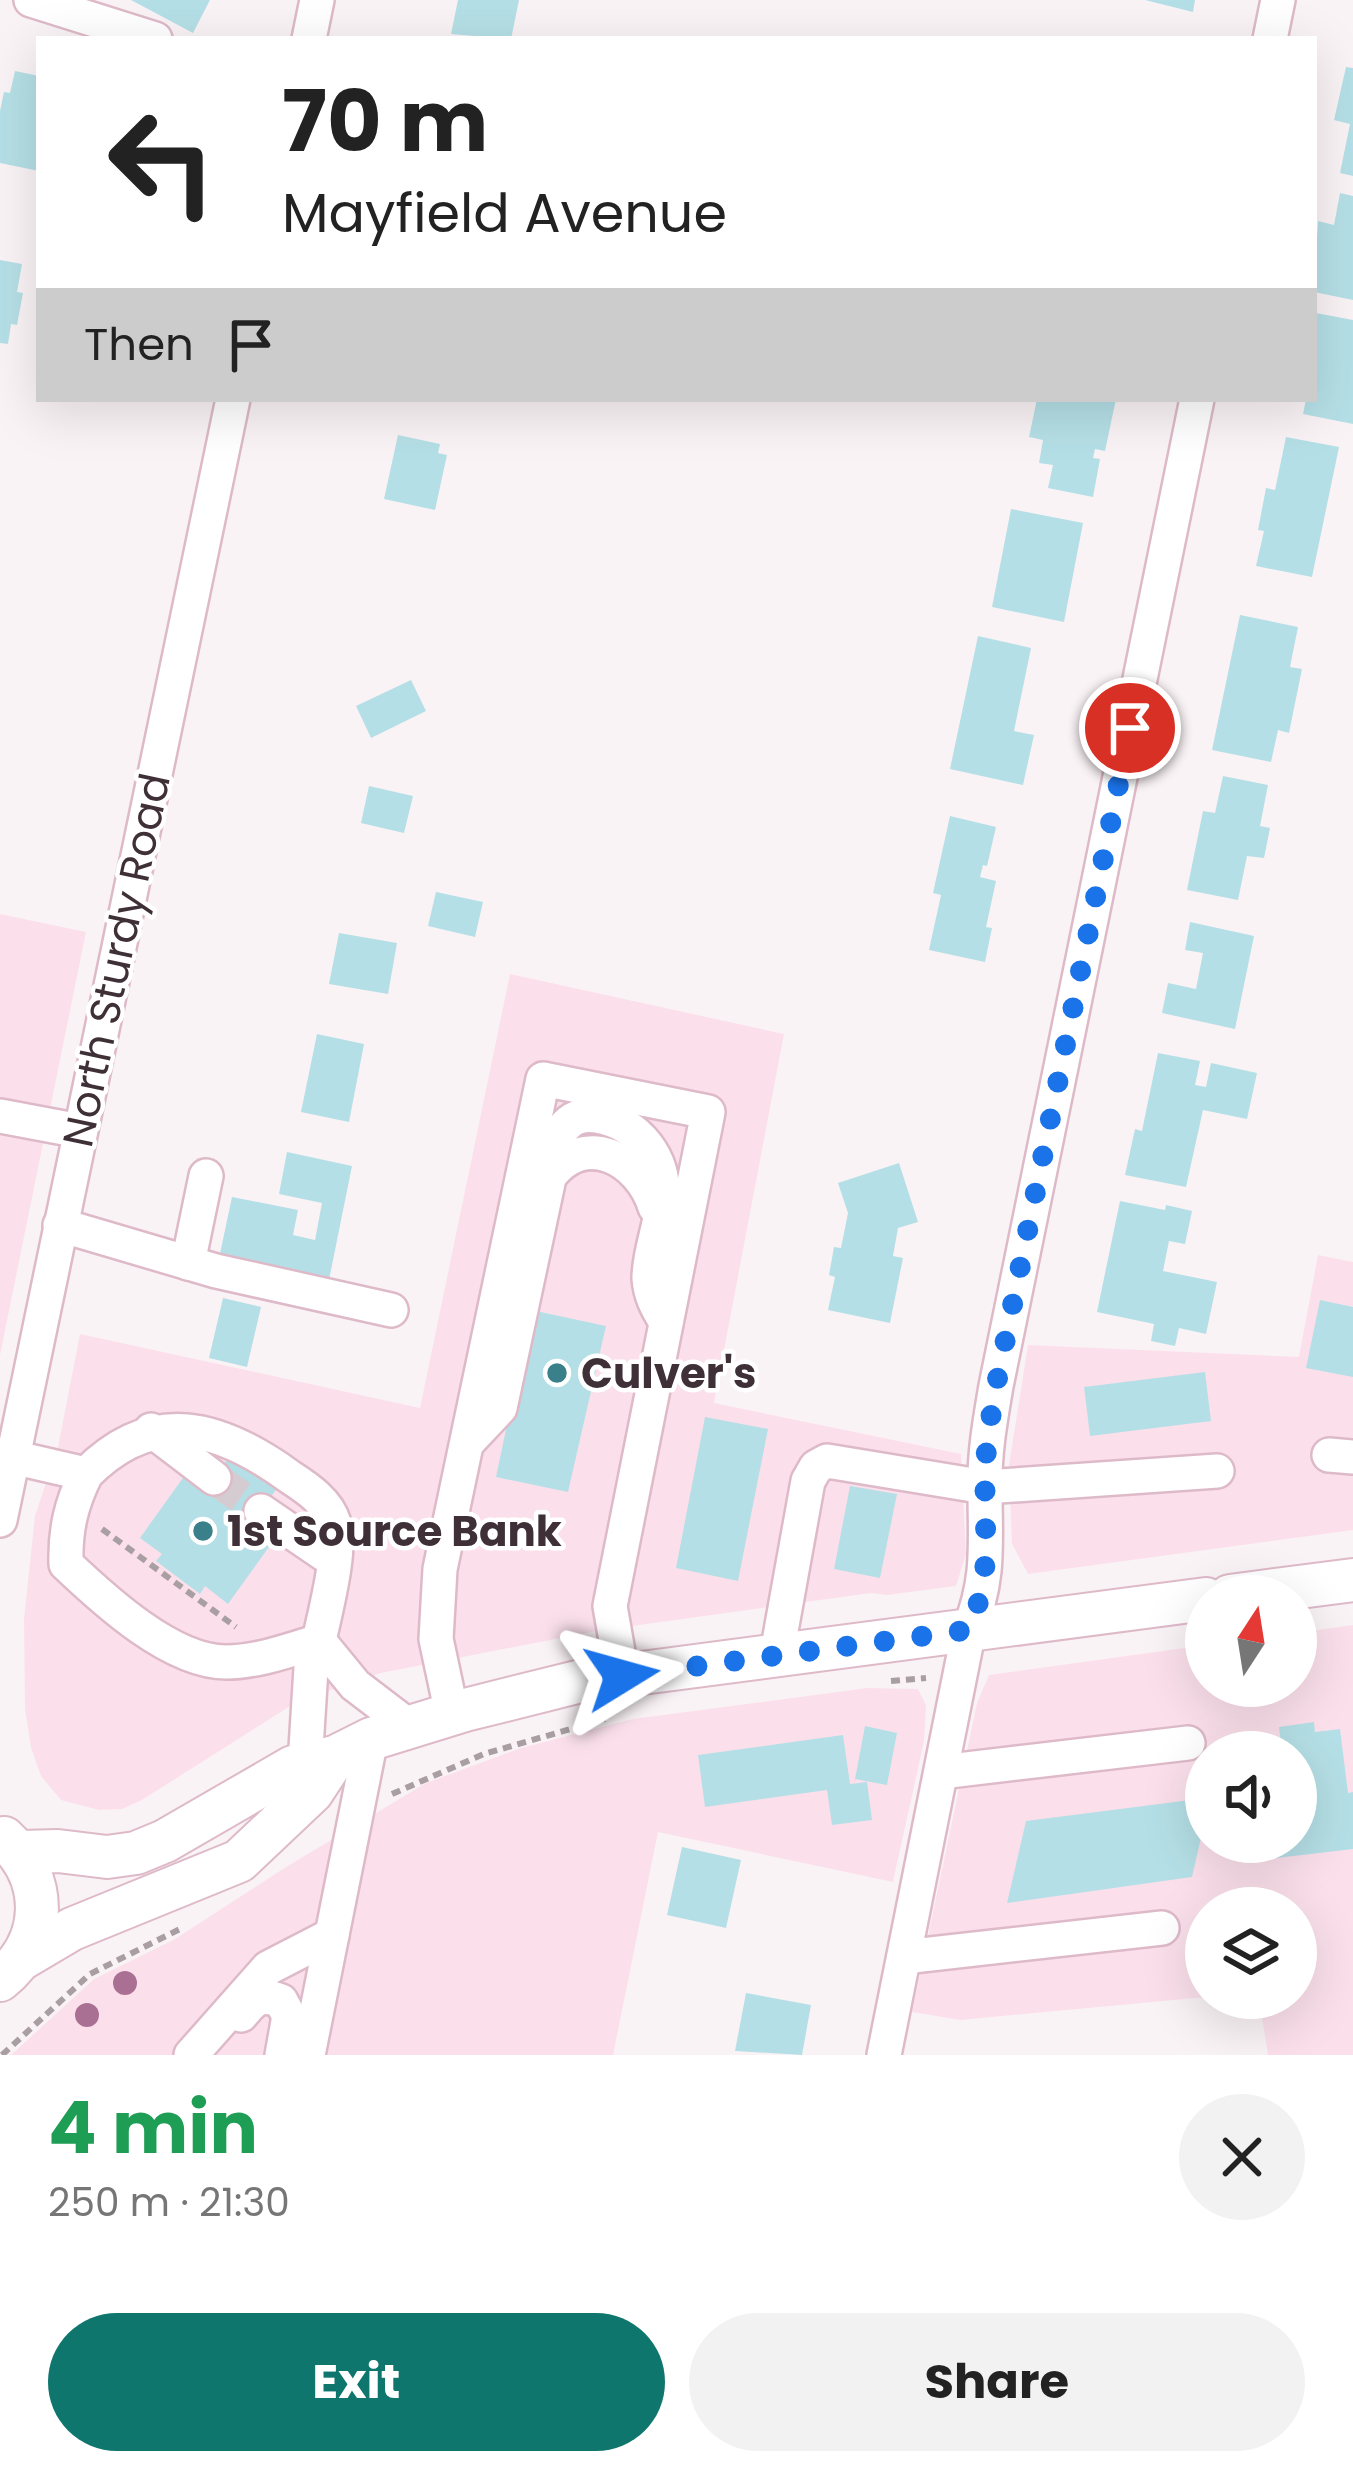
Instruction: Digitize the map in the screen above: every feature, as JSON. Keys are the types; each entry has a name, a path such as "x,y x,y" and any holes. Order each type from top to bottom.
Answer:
{"main road":[{"path":"1317,1585 1353,1580"},
{"path":"10,1843 106,1857 136,1853 165,1841 244,1792 355,1747 452,1714 581,1681 1185,1602"},
{"path":"7,1975 72,1929 239,1861 355,1747"},
{"path":"7,1975 35,1933 39,1905 33,1877 10,1843"}],"street":[{"path":"31,0 145,36"},
{"path":"310,36 317,0"},
{"path":"1271,36 1278,0"},
{"name":"North Sturdy Road","path":"0,1520 232,402"},
{"path":"884,2055 969,1630 988,1564 985,1487 996,1386 1196,402"},
{"path":"452,1714 436,1639 436,1608 544,1079 708,1112 610,1606 622,1676"},
{"path":"467,1442 500,1408 557,1136 565,1124 590,1115 620,1121 637,1132 657,1162 663,1202 649,1282 652,1299 666,1322"},
{"path":"0,1116 80,1131"},
{"path":"188,1263 206,1176"},
{"path":"60,1225 188,1263 391,1310"},
{"path":"151,1430 214,1478"},
{"path":"319,1641 228,1662 201,1659 172,1648 93,1590 66,1564 65,1536 73,1501 86,1474 104,1456 151,1430 187,1430 227,1438 288,1475 324,1504 335,1524 333,1560 319,1641 311,1668 355,1747"},
{"path":"11,1457 86,1474"},
{"path":"777,1653 808,1480 827,1461 985,1487 1217,1471"},
{"path":"261,1511 333,1560"},
{"path":"308,2055 332,1935 355,1747 355,1685 319,1641"},
{"path":"941,1772 1185,1743"},
{"path":"904,1957 1162,1928"},
{"path":"190,2055 268,1968 332,1935"},
{"path":"205,2055 256,1998 268,1996 281,2001 289,2016 282,2055"}],"path":[{"path":"89,1519 236,1627"},
{"path":"388,1796 450,1766 552,1732"},
{"path":"2,2055 90,1974 197,1920"}],"shaded area":[{"path":"0,914 86,932 0,1355"},
{"path":"510,974 784,1034 714,1403 961,1454 966,1554 956,1586 596,1631 381,1673 298,1701 122,1809 99,1810 61,1800 41,1776 31,1748 25,1709 24,1619 35,1516 58,1447 80,1334 420,1408"},
{"path":"1318,1255 1353,1262 1353,1530 1028,1574 1012,1544 1009,1465 1028,1345 1299,1357"},
{"path":"1353,1625 1353,2055 1268,2055 1262,2019 1317,2019 1317,1887 1185,1887 1185,1999 960,2020 912,2012 977,1703 989,1675 1185,1648 1185,1707 1317,1707 1317,1630"},
{"path":"867,1688 918,1689 926,1705 924,1741 893,1882 658,1832 613,2055 11,2055 94,1979 175,1939 426,1783 521,1748 633,1719"}],"building":[{"path":"131,0 210,0 193,33"},
{"path":"458,0 519,0 512,36 451,34"},
{"path":"1145,0 1195,0 1193,12"},
{"path":"1346,67 1353,68 1353,176 1340,173 1350,124 1334,120"},
{"path":"15,71 36,75 36,170 0,163 0,111 4,92 10,93"},
{"path":"1340,193 1353,196 1353,300 1317,293 1318,221 1334,225"},
{"path":"0,260 22,264 17,292 23,293 8,344 0,343"},
{"path":"1317,313 1353,320 1353,424 1303,414 1305,402 1317,402"},
{"path":"1036,402 1115,402 1105,451 1095,449 1093,458 1100,459 1093,497 1048,488 1053,465 1039,463 1043,440 1029,437"},
{"path":"398,435 440,444 438,453 447,455 435,510 384,499"},
{"path":"1286,437 1339,447 1312,577 1256,566 1266,488 1275,490"},
{"path":"1011,509 1083,523 1064,622 992,607"},
{"path":"1240,615 1298,627 1290,667 1302,669 1289,733 1278,730 1271,762 1212,750"},
{"path":"978,636 1031,648 1014,731 1034,735 1023,785 950,769"},
{"path":"411,680 426,711 371,738 356,706"},
{"path":"1223,776 1268,785 1260,826 1270,828 1264,858 1247,856 1238,900 1187,890 1203,811 1215,813"},
{"path":"369,786 413,796 404,833 361,823"},
{"path":"950,816 996,827 980,877 996,881 986,927 992,928 985,962 929,950 941,895 933,893"},
{"path":"436,892 483,902 475,937 428,926"},
{"path":"1190,922 1254,936 1235,1029 1162,1013 1168,983 1196,989 1203,953 1185,950"},
{"path":"339,933 397,943 388,994 329,984"},
{"path":"317,1034 364,1044 349,1122 301,1112"},
{"path":"1158,1053 1200,1061 1195,1085 1206,1087 1211,1063 1257,1073 1247,1119 1203,1110 1186,1187 1125,1175 1135,1129 1142,1131"},
{"path":"287,1152 352,1166 328,1285 218,1263 232,1197 298,1210 293,1235 315,1240 322,1203 279,1194"},
{"path":"899,1163 918,1222 898,1228 893,1256 903,1258 890,1323 828,1310 835,1277 829,1275 834,1247 841,1248 848,1213 838,1183"},
{"path":"1120,1201 1192,1211 1185,1244 1169,1241 1163,1271 1217,1282 1206,1334 1179,1328 1175,1346 1151,1341 1154,1324 1097,1312"},
{"path":"223,1298 261,1307 247,1367 209,1358"},
{"path":"1320,1300 1353,1307 1353,1377 1306,1368"},
{"name":"Culver's","path":"531,1310 606,1326 568,1492 496,1477"},
{"path":"1205,1372 1211,1421 1090,1436 1084,1387"},
{"path":"705,1417 768,1429 738,1581 676,1568"},
{"name":"1st Source Bank","path":"232,1453 278,1487 251,1524 274,1540 228,1604 205,1586 200,1594 156,1561 162,1554 140,1538 185,1475 205,1490"},
{"path":"850,1486 897,1494 880,1578 834,1569"},
{"path":"1314,1722 1315,1731 1279,1731 1279,1727"},
{"path":"865,1726 897,1733 887,1785 855,1779"},
{"path":"1340,1729 1348,1793 1353,1792 1353,1849 1317,1853 1317,1732"},
{"path":"843,1735 850,1784 867,1782 872,1820 832,1825 827,1790 705,1807 698,1755"},
{"path":"1185,1801 1185,1863 1195,1863 1192,1877 1007,1903 1026,1821"},
{"path":"682,1847 741,1860 726,1928 667,1915"},
{"path":"746,1993 811,2005 802,2055 735,2051"}],"tunnel":[{"path":"214,1478 261,1511"}],"place":[{"name":"Culver's","path":"557,1373"},
{"name":"1st Source Bank","path":"203,1531"}],"route":[{"path":"622,1676 969,1630 988,1564 987,1440 996,1386 1130,728"}]}
